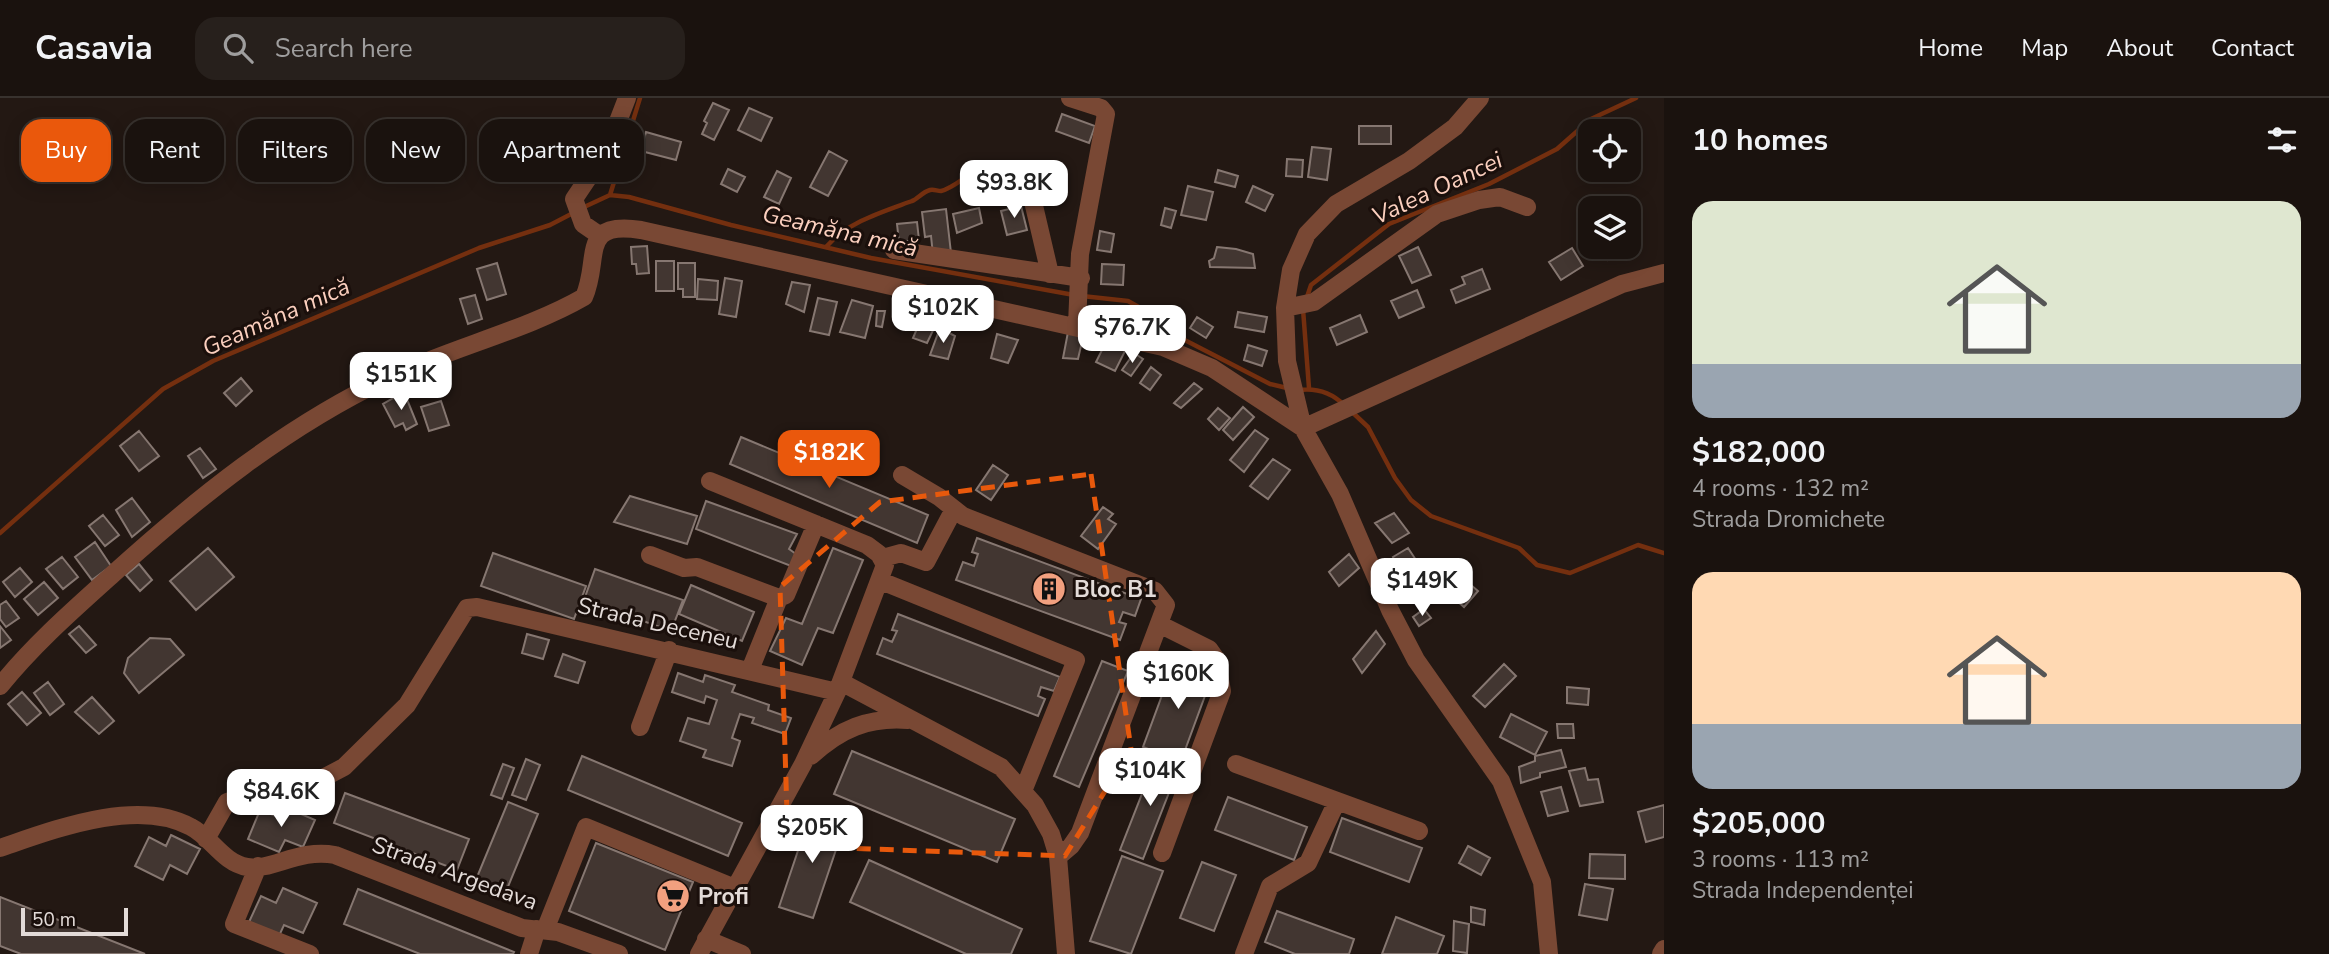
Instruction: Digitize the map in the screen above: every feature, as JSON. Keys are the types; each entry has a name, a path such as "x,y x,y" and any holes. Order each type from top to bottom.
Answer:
{"street":[{"path":"599,235 583,225 574,207 574,199 607,150 627,98"},
{"path":"1070,98 1101,108 1106,114 1080,254 1078,318"},
{"path":"1480,98 1455,127 1409,160 1336,204 1307,234 1291,270 1300,305 1292,386 1303,428 1340,494 1416,660 1501,781 1542,882 1549,954"},
{"path":"1028,180 1050,274"},
{"path":"1300,305 1437,214 1479,200 1500,197 1528,207"},
{"path":"0,685 30,648 218,483 282,438 388,377 584,297 594,246 599,235 623,227 1078,318 1163,346 1212,368 1303,428"},
{"path":"894,250 1050,274 1081,284"},
{"path":"1303,428 1622,284 1664,273"},
{"path":"902,475 939,497 953,511 1155,591 1166,605 1080,833 1071,846 1058,857"},
{"path":"710,481 867,545 883,558 885,565 839,687 803,764 703,947 742,954"},
{"path":"883,558 901,553 926,562 953,511"},
{"path":"650,555 684,568 696,567 779,598 786,595 816,524"},
{"path":"881,581 1076,660 1023,791"},
{"path":"750,670 779,598"},
{"name":"Strada Deceneu","path":"206,839 227,803 256,792 325,777 344,767 407,705 467,608 477,607 750,670 839,687 915,720 1001,767 1023,791 1051,834 1058,857 1066,954"},
{"path":"1159,624 1209,649 1216,659 1222,691 1162,853"},
{"path":"640,727 669,650"},
{"path":"803,764 832,737 849,728 868,721 915,720"},
{"path":"1236,764 1419,831"},
{"path":"1244,954 1270,886 1308,863 1337,801"},
{"path":"0,848 68,825 141,816 180,821 226,857 246,867 258,866 234,924 310,954"},
{"path":"529,954 586,827 735,888"},
{"name":"Strada Argedava","path":"258,866 309,853 335,855 522,928 558,932 619,954"},
{"path":"1661,954 1664,949"}],"highlighted area":[{"path":"1091,474 1131,749 1065,856 788,846 780,587 880,502"}],"building":[{"path":"713,103 729,110 714,140 702,134 707,123 704,121"},
{"path":"749,108 772,118 761,141 738,130"},
{"path":"1062,114 1095,126 1089,143 1056,131"},
{"path":"1359,126 1391,126 1391,144 1359,144"},
{"path":"646,132 681,142 676,160 644,152"},
{"path":"1312,147 1331,149 1327,180 1308,177"},
{"path":"829,151 847,161 828,196 810,187"},
{"path":"1287,159 1303,160 1302,177 1286,176"},
{"path":"728,169 745,177 737,192 721,184"},
{"path":"1218,170 1238,176 1235,187 1215,182"},
{"path":"777,171 791,178 779,204 764,197"},
{"path":"1188,186 1213,192 1206,220 1181,215"},
{"path":"1253,186 1273,195 1265,211 1246,202"},
{"path":"1021,206 1027,230 1007,235 1001,211"},
{"path":"979,208 982,223 957,233 953,214"},
{"path":"1165,208 1176,211 1171,228 1161,225"},
{"path":"946,209 951,253 933,255 931,236 925,237 922,212"},
{"path":"917,222 919,240 899,242 897,224"},
{"path":"1100,231 1114,234 1111,252 1097,250"},
{"path":"647,246 649,273 637,274 636,264 632,264 631,247"},
{"path":"1217,247 1253,254 1255,268 1210,267 1209,261 1214,258"},
{"path":"1418,247 1431,275 1412,283 1399,256"},
{"path":"1572,248 1583,266 1561,280 1549,262"},
{"path":"656,261 674,261 674,291 656,291"},
{"path":"497,263 506,294 487,300 477,269"},
{"path":"678,263 695,263 695,297 683,297 683,289 678,289"},
{"path":"1102,264 1124,265 1123,285 1101,284"},
{"path":"1482,269 1490,289 1456,303 1451,290 1465,284 1462,277"},
{"path":"725,278 742,281 736,317 719,314"},
{"path":"698,279 718,281 717,300 697,299"},
{"path":"792,282 810,285 804,312 786,304"},
{"path":"1417,290 1424,307 1399,318 1391,301"},
{"path":"475,295 482,319 468,324 460,299"},
{"path":"818,298 837,302 829,335 810,331"},
{"path":"852,300 873,306 865,338 840,332"},
{"path":"899,305 915,310 912,327 897,323"},
{"path":"877,311 885,311 882,327 876,326"},
{"path":"1238,312 1267,317 1264,332 1235,327"},
{"path":"1360,315 1367,332 1337,345 1330,328"},
{"path":"922,317 937,322 927,343 913,338"},
{"path":"1197,317 1213,327 1206,338 1190,328"},
{"path":"940,328 955,336 948,359 930,355"},
{"path":"1068,332 1084,333 1078,359 1063,358"},
{"path":"997,334 1018,340 1008,363 991,358"},
{"path":"1106,342 1125,351 1115,371 1096,362"},
{"path":"1248,345 1267,351 1262,366 1244,360"},
{"path":"1134,353 1143,359 1131,376 1122,370"},
{"path":"1151,367 1161,375 1150,390 1140,383"},
{"path":"241,378 252,391 236,406 224,393"},
{"path":"1194,383 1202,389 1181,408 1174,403"},
{"path":"404,392 417,424 406,430 403,423 395,427 383,404"},
{"path":"441,401 449,425 429,431 421,407"},
{"path":"1243,407 1254,417 1233,440 1223,430"},
{"path":"1218,408 1230,418 1219,430 1208,419"},
{"path":"1255,430 1268,439 1244,472 1230,460"},
{"path":"139,431 159,456 139,471 120,446"},
{"path":"741,437 928,515 917,543 730,464"},
{"path":"200,448 216,469 203,478 188,456"},
{"path":"1273,459 1290,470 1268,499 1250,486"},
{"path":"993,465 1008,475 991,500 976,490"},
{"path":"630,496 697,516 687,544 614,522"},
{"path":"132,498 150,522 132,537 116,510"},
{"path":"706,501 797,534 789,549 796,554 791,566 696,529"},
{"path":"1103,507 1113,514 1108,519 1116,524 1098,549 1081,536"},
{"path":"1394,513 1409,533 1392,543 1375,523"},
{"path":"103,515 119,535 105,546 89,526"},
{"name":"Bloc B1","path":"977,538 1141,599 1135,616 1123,612 1119,622 1126,624 1120,640 956,580 963,562 974,566 978,554 972,552"},
{"path":"95,542 111,566 92,580 75,557"},
{"path":"208,548 234,577 196,610 170,581"},
{"path":"833,548 863,560 833,633 818,628 802,665 770,651 786,618 802,624"},
{"path":"1408,548 1420,566 1404,574 1393,557"},
{"path":"493,553 586,586 574,619 481,586"},
{"path":"1349,554 1359,568 1339,586 1329,572"},
{"path":"62,557 78,577 63,589 46,569"},
{"path":"139,564 152,580 140,591 126,575"},
{"path":"20,568 32,582 15,597 3,582"},
{"path":"595,569 683,600 671,631 584,600"},
{"path":"1464,579 1478,591 1464,607 1449,594"},
{"path":"44,582 58,598 38,615 24,599"},
{"path":"691,585 754,612 742,641 679,614"},
{"path":"6,601 19,618 6,627 0,619 0,605"},
{"path":"1424,609 1431,618 1419,626 1413,617"},
{"path":"898,614 1060,677 1054,691 1041,687 1038,696 1045,699 1038,716 877,654 883,638 892,642 897,631 892,630"},
{"path":"0,626 11,640 0,648"},
{"path":"79,626 96,645 86,653 69,634"},
{"path":"1376,631 1385,644 1362,673 1353,659"},
{"path":"527,634 549,640 543,659 522,653"},
{"path":"150,638 170,639 184,655 139,693 124,673 128,658"},
{"path":"563,654 585,662 578,683 555,676"},
{"path":"1175,660 1213,674 1181,761 1143,747"},
{"path":"1102,661 1128,671 1079,787 1054,776"},
{"path":"1504,664 1516,676 1485,707 1473,696"},
{"path":"678,673 703,682 705,675 735,685 732,692 769,705 768,710 791,718 785,734 752,723 754,718 740,714 732,738 740,741 732,766 703,757 706,750 680,741 688,718 709,724 717,700 706,696 704,703 672,692"},
{"path":"48,682 64,704 50,715 34,693"},
{"path":"1567,687 1589,689 1588,705 1567,703"},
{"path":"22,692 41,713 27,725 8,704"},
{"path":"92,697 114,721 99,734 75,712"},
{"path":"1511,714 1547,732 1535,755 1500,737"},
{"path":"1557,724 1573,724 1574,738 1558,738"},
{"path":"1561,750 1566,767 1540,773 1540,777 1521,783 1519,767 1535,761 1535,756"},
{"path":"852,751 1015,819 997,862 834,794"},
{"path":"582,756 742,823 728,856 568,790"},
{"path":"1156,758 1179,767 1143,859 1120,850"},
{"path":"526,759 540,765 526,800 512,795"},
{"path":"503,764 514,768 502,799 491,795"},
{"path":"1585,768 1588,780 1598,779 1603,802 1580,806 1569,771"},
{"path":"1561,787 1568,811 1548,816 1541,792"},
{"path":"345,793 469,839 457,870 334,823"},
{"path":"1228,797 1307,827 1294,860 1215,830"},
{"path":"508,802 538,814 505,894 475,882"},
{"path":"1664,805 1664,837 1646,842 1638,812"},
{"path":"285,807 315,820 303,847 285,840 279,852 248,839 260,810 281,818"},
{"path":"811,812 845,823 813,918 779,907"},
{"path":"1342,818 1422,848 1409,882 1330,852"},
{"path":"171,835 200,849 187,874 170,865 163,880 135,866 149,837 166,846"},
{"path":"596,843 693,882 665,950 569,911"},
{"path":"1468,846 1490,858 1481,875 1459,863"},
{"path":"1590,854 1625,855 1625,879 1589,878"},
{"path":"1122,856 1163,871 1131,954 1090,941"},
{"path":"869,860 1022,929 1011,954 966,954 850,902"},
{"path":"1202,862 1236,875 1214,931 1180,918"},
{"path":"1585,884 1613,889 1607,920 1579,915"},
{"path":"283,888 317,903 303,933 284,925 279,936 249,922 261,896 276,903"},
{"path":"358,889 514,952 420,954 344,924"},
{"path":"0,897 145,954 21,954 0,946"},
{"path":"1471,907 1485,910 1484,925 1471,922"},
{"path":"1277,911 1354,939 1349,954 1295,954 1265,942"},
{"path":"1396,917 1444,936 1437,954 1382,954"},
{"path":"1454,921 1469,924 1467,953 1453,951"}],"waterway":[{"path":"610,195 640,98"},
{"name":"Valea Oancei","path":"1307,297 1311,285 1389,224 1489,184 1557,149 1591,119 1636,98"},
{"path":"827,246 855,224 914,200 927,191 945,190 974,172 981,177 1023,176"},
{"name":"Geamăna mică","path":"582,208 610,195 629,197 731,225 871,258 1074,295"},
{"name":"Geamăna mică","path":"0,533 163,389 213,361 479,248 550,225 575,212"},
{"name":"Geamăna mică","path":"1082,296 1128,301 1153,315 1173,334 1270,384 1287,388"},
{"name":"Valea Oancei","path":"1303,309 1309,388"},
{"name":"Geamăna mică","path":"1299,390 1323,392 1344,405"},
{"name":"Geamăna mică","path":"1351,411 1368,427 1395,478 1411,500 1431,516 1519,548 1537,565 1570,573 1638,545 1664,553"}],"place":[{"name":"Bloc B1","path":"1049,589"},
{"name":"Profi","path":"673,896"}]}
